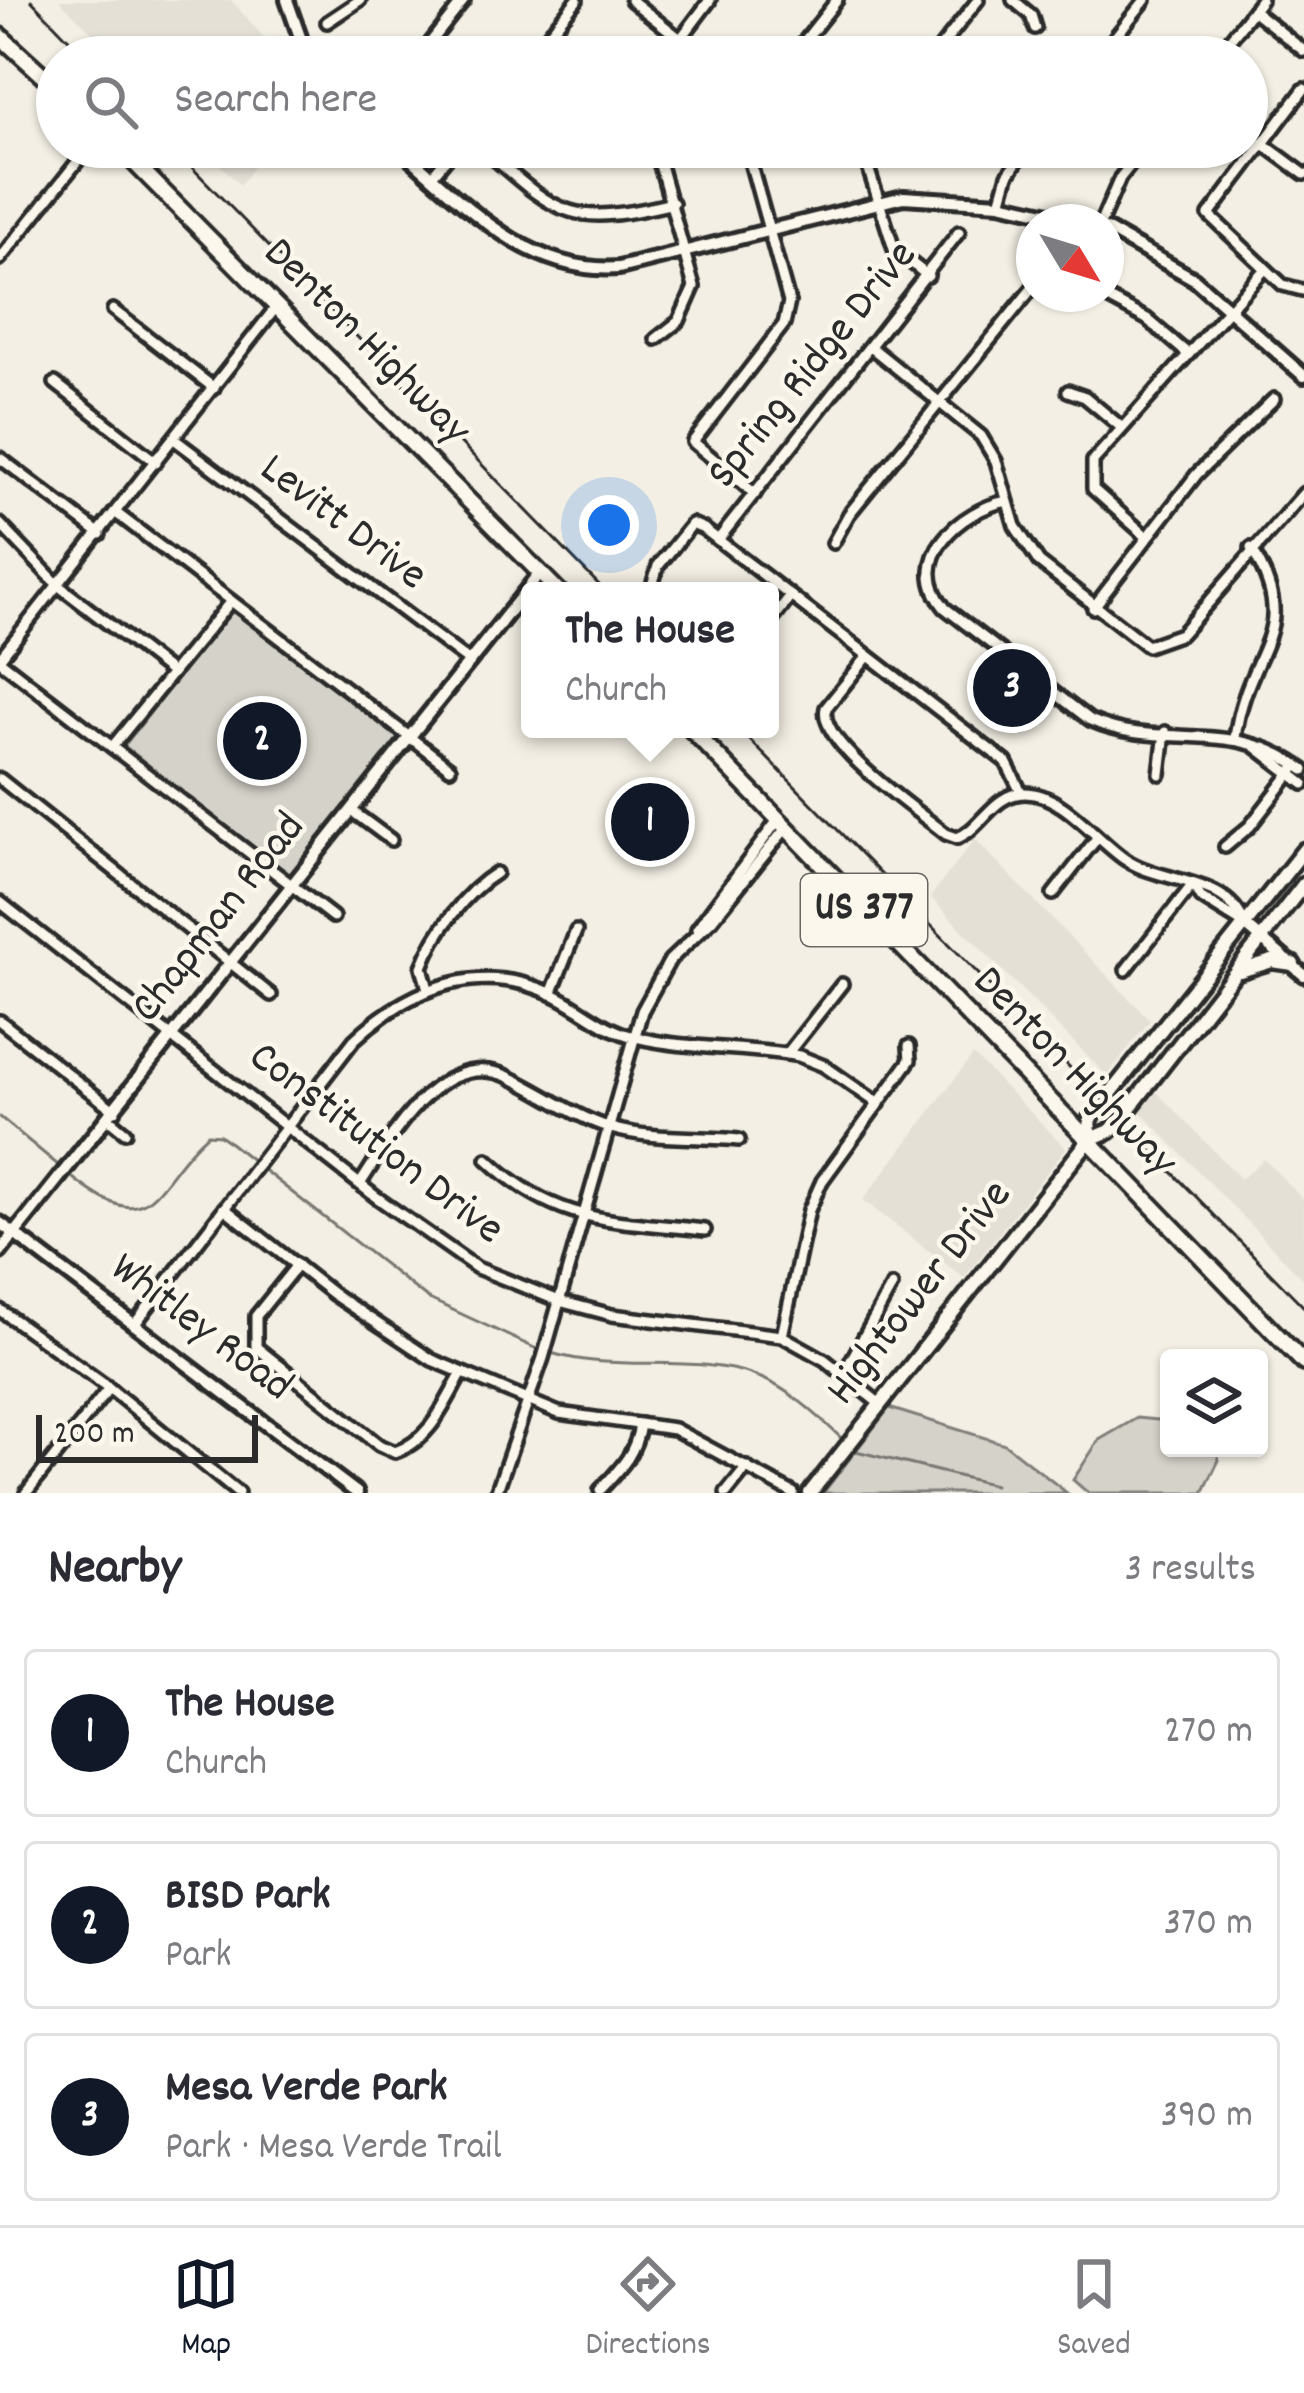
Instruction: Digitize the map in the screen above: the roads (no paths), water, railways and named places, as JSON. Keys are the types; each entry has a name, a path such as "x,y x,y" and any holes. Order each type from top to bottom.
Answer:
{"main road":[{"path":"2,41 36,70"},
{"name":"Denton Highway","path":"140,168 549,582"},
{"name":"Denton Highway","path":"700,738 1304,1363"},
{"path":"1304,850 1090,1119 1089,1139 1110,1131 1304,884"},
{"path":"1234,974 1272,961 1293,964"},
{"name":"Hightower Drive","path":"810,1493 1089,1139"}],"street":[{"path":"287,0 300,36"},
{"path":"327,22 360,0"},
{"path":"436,36 464,0"},
{"path":"547,36 577,0"},
{"path":"631,0 682,35 710,0"},
{"path":"809,36 837,0"},
{"path":"949,36 978,0"},
{"path":"1013,0 1031,15 1035,28"},
{"path":"1117,36 1145,0"},
{"path":"1233,36 1261,0"},
{"path":"1253,10 1304,51"},
{"path":"1268,134 1304,89"},
{"path":"1268,147 1304,174"},
{"path":"0,259 72,168"},
{"path":"423,168 514,242 548,260 619,268 880,202 943,196 1016,207"},
{"path":"432,176 439,168"},
{"path":"505,168 532,192 586,217 609,218 673,203"},
{"path":"656,339 679,320 694,287 688,250 662,168"},
{"path":"752,168 789,302 784,324 693,442 755,494"},
{"path":"872,168 894,249 928,277"},
{"path":"1000,203 1013,168"},
{"path":"1111,204 1128,168"},
{"path":"1243,168 1209,215 1283,285 1302,290"},
{"name":"Spring Ridge Drive","path":"718,540 959,232"},
{"path":"1124,235 1151,249 1228,309 1304,376"},
{"path":"1147,538 1101,499 1091,481 1093,461 1264,269"},
{"path":"277,306 0,660 333,917"},
{"path":"1124,307 1147,319 1189,354"},
{"path":"833,543 849,514 1016,308"},
{"path":"113,310 214,388"},
{"path":"872,348 941,402 990,449 1031,554 1136,641 1164,644 1181,634 1251,548 1304,493"},
{"path":"55,383 156,462"},
{"path":"1068,392 1085,397 1121,427"},
{"path":"1093,608 1197,474 1274,399"},
{"name":"Levitt Drive","path":"174,439 470,662"},
{"path":"0,475 4,461 100,534"},
{"path":"1007,501 975,508 949,531 932,560 935,596 1090,720 1109,729 1241,739 1275,748 1304,784"},
{"path":"116,513 451,768"},
{"path":"0,524 59,586 172,674"},
{"path":"653,582 658,566 692,524 773,582"},
{"path":"1251,548 1279,572"},
{"name":"Chapman Road","path":"533,582 540,573"},
{"path":"779,587 1006,762 1021,793"},
{"path":"779,611 791,596"},
{"name":"Chapman Road","path":"0,1252 521,597"},
{"path":"112,747 231,601"},
{"path":"1241,739 1245,697 1287,637"},
{"path":"868,656 824,718 827,730 863,767 957,838 969,834 996,804 1021,793 1041,796 1129,862 1193,884 1215,909 1245,925 1304,975"},
{"path":"1160,774 1166,732"},
{"path":"1225,847 1250,826 1297,770"},
{"path":"0,778 271,994"},
{"path":"352,811 391,840"},
{"path":"496,1493 559,1301 632,1037 660,976 782,824"},
{"path":"1053,894 1097,838"},
{"path":"428,989 422,967 436,938 479,885 496,873"},
{"path":"1126,970 1193,884"},
{"name":"Constitution Drive","path":"0,902 360,1184 477,1268 559,1301 624,1317 717,1324 782,1336 880,1404"},
{"path":"551,994 576,931"},
{"path":"134,1325 354,1040 376,1019 428,989 491,978 551,994 632,1037 787,1054 824,1066 879,1104"},
{"path":"787,1054 842,984"},
{"path":"0,1021 112,1115 125,1132"},
{"path":"782,1336 812,1202 910,1060 909,1046"},
{"path":"360,1184 434,1088 473,1072 507,1076 607,1127 739,1140"},
{"path":"487,1160 536,1198 582,1218 705,1230"},
{"path":"224,1208 409,1348 461,1375 528,1403 674,1430 793,1493"},
{"name":"Whitley Road","path":"0,1222 357,1493"},
{"path":"297,1265 253,1323 256,1348 379,1445 403,1450 424,1434 461,1375"},
{"path":"843,1375 892,1286"},
{"path":"0,1310 109,1388 238,1493"},
{"path":"31,1492 109,1388"},
{"path":"600,1490 625,1465 637,1444 640,1424"},
{"path":"726,1493 747,1467"}],"waterway":[{"path":"0,1117 58,1165"},
{"path":"73,1178 100,1197 121,1206 138,1206 163,1186 208,1134 220,1135 253,1161"},
{"path":"261,1168 427,1298 539,1350"},
{"path":"551,1353 602,1362 732,1369 790,1394 840,1437"},
{"path":"856,1451 994,1485"}],"railway":[{"path":"31,0 66,36"},
{"path":"192,168 596,582"},
{"path":"748,738 1304,1307"}],"place":[{"name":"Mesa Verde Park","path":"1012,688"},
{"name":"BISD Park","path":"262,741"},
{"name":"The House","path":"650,822"}]}
